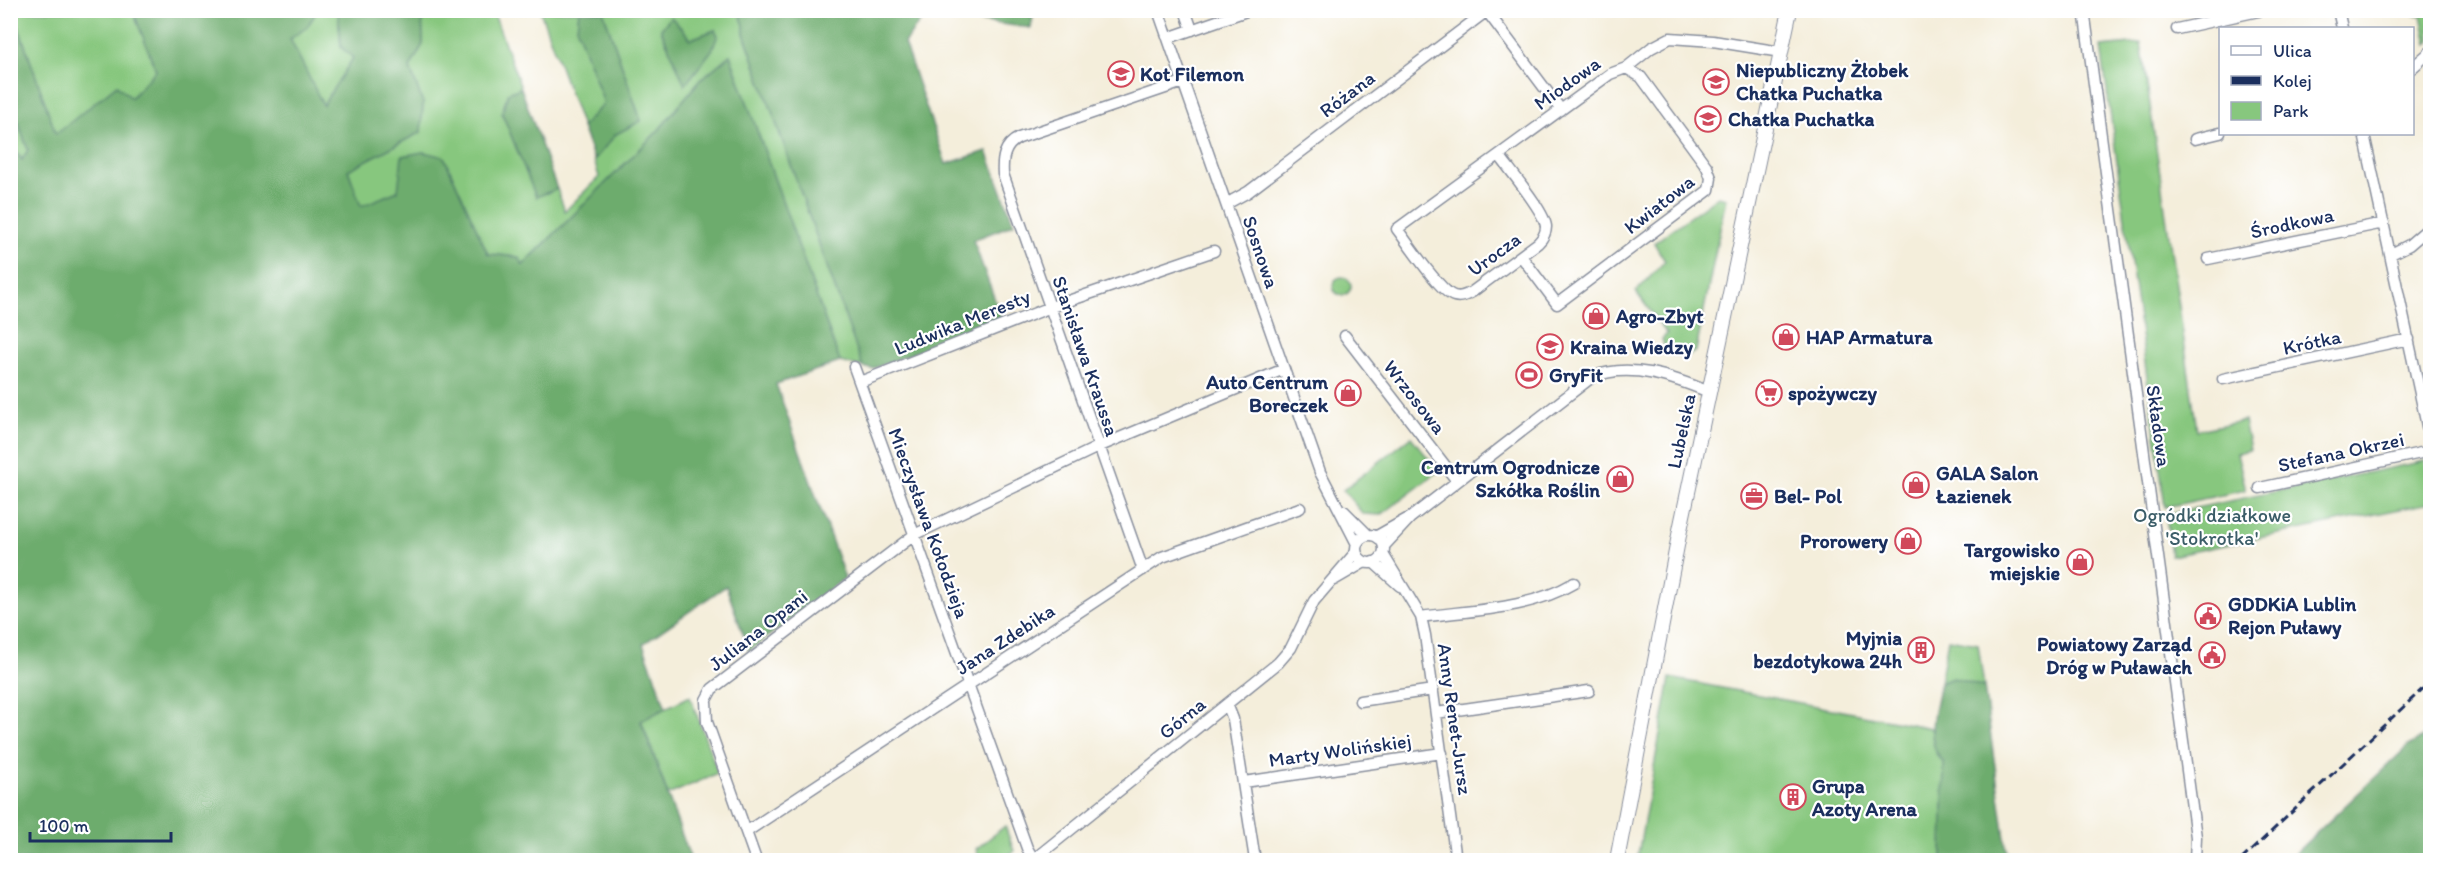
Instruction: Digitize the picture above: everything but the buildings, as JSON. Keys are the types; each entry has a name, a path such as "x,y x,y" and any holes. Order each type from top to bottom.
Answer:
{"main road":[{"name":"Lubelska","path":"1617,861 1709,392 1790,10"}],"street":[{"name":"Sosnowa","path":"1158,10 1320,472 1357,548 1369,562"},
{"path":"1185,10 1192,30"},
{"path":"1168,38 1249,10"},
{"name":"Składowa","path":"2084,10 2197,847 2195,861"},
{"path":"2177,29 2264,10"},
{"path":"2338,10 2342,27"},
{"path":"1487,11 1561,110"},
{"name":"Różana","path":"1226,204 1248,192 1487,11"},
{"name":"Miodowa","path":"1397,230 1610,74 1626,69 1651,48 1670,38 1713,41 1781,52"},
{"path":"2414,66 2430,52"},
{"name":"Kwiatowa","path":"1521,256 1557,304 1708,190 1712,178 1707,167 1641,76 1626,69"},
{"name":"Stanisława Kraussa","path":"1143,570 1003,174 1005,152 1012,141 1183,82"},
{"path":"2195,139 2219,133"},
{"path":"2364,135 2409,339 2424,382 2430,440"},
{"name":"Urocza","path":"1397,230 1442,288 1455,296 1463,296 1472,292 1521,256 1542,238 1546,227 1545,220 1499,155"},
{"name":"Środkowa","path":"2208,259 2384,223"},
{"path":"2391,254 2409,245 2430,227"},
{"name":"Ludwika Meresty","path":"860,382 1051,307 1214,251"},
{"name":"Wrzosowa","path":"1345,336 1457,481"},
{"name":"Krótka","path":"2223,380 2409,339"},
{"name":"Mieczysława Kołodzieja","path":"854,367 1027,848 1034,860"},
{"name":"Juliana Opani","path":"756,861 707,722 706,700 712,689 914,535 1098,447 1284,369"},
{"path":"1384,550 1410,518 1584,382 1600,374 1616,370 1636,370 1709,392"},
{"name":"Stefana Okrzei","path":"2260,488 2430,452"},
{"name":"Sosnowa","path":"1335,503 1372,535 1384,550"},
{"name":"Jana Zdebika","path":"746,832 1162,557 1299,508"},
{"path":"1372,535 1410,518"},
{"name":"Górna","path":"1034,860 1278,663 1291,648 1314,601 1357,548 1361,538 1372,535"},
{"name":"Górna","path":"1329,583 1369,562 1384,550"},
{"name":"Anny Renet-Jursz","path":"1384,550 1401,588 1421,617 1456,861"},
{"name":"Anny Renet-Jursz","path":"1369,562 1401,588"},
{"path":"1421,617 1520,603 1545,597 1574,583"},
{"path":"1360,701 1433,690"},
{"path":"1436,713 1589,692"},
{"path":"1227,704 1233,719 1255,861"},
{"name":"Marty Wolińskiej","path":"1244,782 1442,753"}],"green space":[{"path":"11,10 56,134 117,85 131,98 156,70 133,11 317,11 307,27 290,39 323,105 353,58 341,47 338,11 422,11 423,44 410,68 423,103 421,132 348,170 361,206 398,191 402,156 423,152 444,157 488,254 518,257 523,265 658,131 700,80 730,55 840,362 776,384 845,578 749,651 726,586 643,644 666,708 641,721 691,860 11,860 10,153 15,150 22,160 28,150 11,101"},
{"path":"13,11 133,11 156,70 131,98 117,85 56,135"},
{"path":"317,11 338,11 341,47 354,58 323,106 290,39 307,27"},
{"path":"422,11 493,11 521,88 508,93 502,113 536,196 557,189 565,211 599,177 594,160 616,134 641,121 603,11 739,11 744,33 863,367 840,362 730,55 700,80 658,131 523,265 518,257 488,254 444,157 398,191 361,207 348,170 421,132 423,103 410,68 423,44","holes":["671,17 691,39 715,30 685,84 661,30"]},
{"path":"540,11 579,11 577,29 604,103 582,127"},
{"path":"579,11 603,11 641,121 616,134 594,160 582,127 604,103 577,29"},
{"path":"739,11 928,11 904,43 946,164 987,151 1014,224 973,240 1002,319 872,369 863,367 744,33"},
{"path":"929,11 1034,11 1031,28 946,17"},
{"path":"2413,11 2430,11 2430,41 2427,44 2421,15 2414,15"},
{"path":"671,17 691,39 715,30 718,35 712,50 685,85 661,29"},
{"name":"Ogródki działkowe 'Stokrotka'","path":"2141,43 2197,430 2244,421 2250,450 2237,453 2246,490 2165,507 2101,47"},
{"path":"521,88 557,189 536,197 502,113 508,93"},
{"path":"10,101 28,150 22,160 15,150 11,153"},
{"path":"1718,196 1726,198 1696,351 1685,357 1666,353 1662,339 1667,334 1636,292 1665,261 1654,243"},
{"path":"1342,277 1348,280 1351,286 1348,292 1342,295 1336,292 1333,286 1336,280"},
{"path":"1411,437 1439,471 1381,515 1363,514 1343,490"},
{"name":"Ogródki działkowe 'Stokrotka'","path":"2425,461 2430,487 2430,503 2171,556 2166,514"},
{"path":"1948,639 1978,644 1984,687 1953,678 1940,683"},
{"path":"1670,678 1931,728 1937,756 1944,763 1942,860 1637,860"},
{"path":"1953,678 1984,687 2008,860 1942,860 1944,763 1934,745 1932,725 1940,683"},
{"path":"690,696 718,773 668,795 641,720"},
{"path":"2430,732 2430,860 2288,860 2406,748"},
{"path":"1005,826 1014,851 1003,860 980,860 976,849"}],"railway":[{"path":"2241,860 2430,682"}],"place":[{"name":"Kot Filemon","path":"1121,74"},
{"name":"Niepubliczny Żłobek Chatka Puchatka","path":"1716,82"},
{"name":"Chatka Puchatka","path":"1708,119"},
{"name":"Agro-Zbyt","path":"1596,316"},
{"name":"HAP Armatura","path":"1786,337"},
{"name":"Kraina Wiedzy","path":"1550,347"},
{"name":"GryFit","path":"1529,375"},
{"name":"Auto Centrum Boreczek","path":"1348,393"},
{"name":"spożywczy","path":"1769,393"},
{"name":"Centrum Ogrodnicze Szkółka Roślin","path":"1620,479"},
{"name":"GALA Salon Łazienek","path":"1916,485"},
{"name":"Bel- Pol","path":"1754,496"},
{"name":"Prorowery","path":"1908,541"},
{"name":"Targowisko miejskie","path":"2080,562"},
{"name":"GDDKiA Lublin Rejon Puławy","path":"2208,616"},
{"name":"Myjnia bezdotykowa 24h","path":"1921,650"},
{"name":"Powiatowy Zarząd Dróg w Puławach","path":"2212,655"},
{"name":"Grupa Azoty Arena","path":"1793,797"}]}
